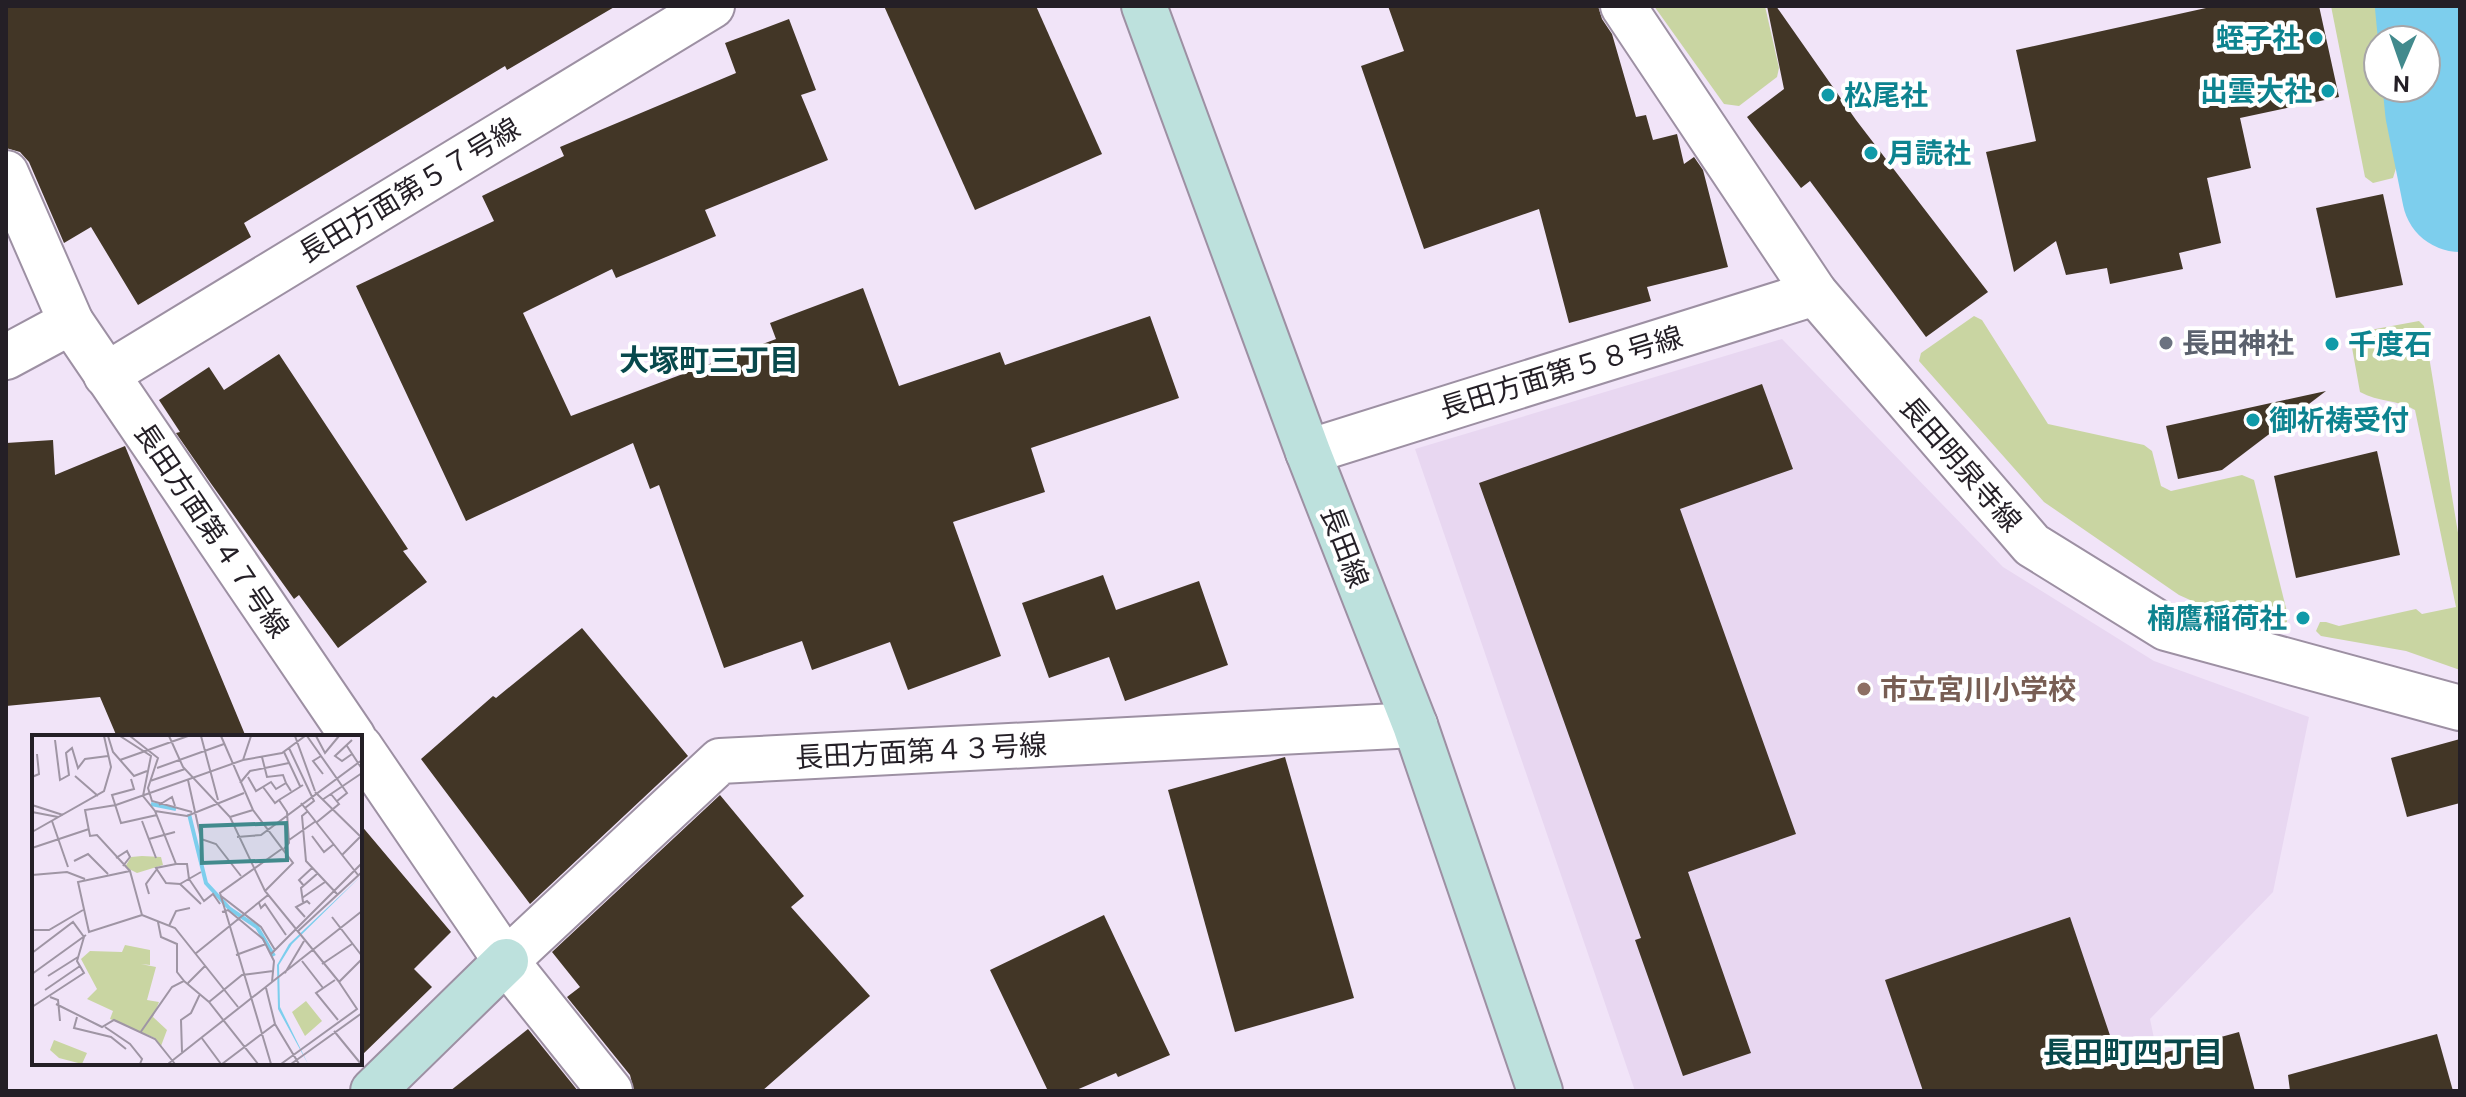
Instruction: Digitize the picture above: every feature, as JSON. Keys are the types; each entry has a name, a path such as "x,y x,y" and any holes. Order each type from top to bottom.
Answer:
{"street":[{"name":"長田方面第５７号線","path":"106,375 712,6"},
{"name":"長田線","path":"1144,6 1308,452 1415,725 1540,1091"},
{"name":"長田明泉寺線","path":"1623,6 1815,293 2032,545 2166,628 2460,708"},
{"name":"長田方面第４７号線","path":"6,173 71,322 352,735"},
{"name":"長田方面第５８号線","path":"1308,452 1815,293"},
{"path":"6,357 71,322"},
{"name":"長田方面第４３号線","path":"506,961 720,761 1415,725"},
{"path":"362,750 506,961 610,1091"},
{"path":"373,1091 506,961"}],"shaded area":[{"name":"市立宮川小学校","path":"1782,339 2003,567 2154,661 2309,717 2273,892 2150,1019 2165,1091 1635,1091 1415,449"}],"green space":[{"path":"1654,6 1765,6 1779,68 1777,77 1739,106 1724,104"},
{"path":"2331,6 2381,6 2382,24 2362,24 2362,104 2388,104 2397,165 2393,178 2373,183 2365,177"},
{"path":"1974,316 1982,320 2048,424 2144,445 2152,451 2161,486 2171,491 2242,475 2254,480 2287,622 2277,628 2230,618 2179,595 2044,502 1919,361 1921,353"},
{"path":"2419,321 2424,326 2460,545 2460,670 2406,651 2321,636 2316,631 2320,622 2339,626 2416,609 2422,614 2456,607 2415,410 2360,392 2351,342 2359,332"}],"building":[{"path":"6,6 616,6 507,70 505,66 244,223 251,237 138,305 91,227 64,243 29,162 20,152 6,148"},
{"path":"884,6 1036,6 1102,154 975,210"},
{"path":"1388,6 1598,6 1612,34 1636,117 1646,115 1653,140 1677,134 1684,164 1694,157 1703,170 1728,267 1647,287 1651,301 1569,323 1539,209 1424,249 1361,66 1404,51"},
{"path":"1767,6 1776,6 1856,120 1988,292 1926,337 1810,181 1801,188 1747,117 1784,89"},
{"path":"2215,6 2319,6 2339,97 2240,118 2251,168 2207,178 2221,243 2179,253 2183,269 2110,284 2107,268 2066,275 2056,241 2014,272 1986,152 2036,141 2016,50"},
{"path":"789,19 816,90 801,95 828,160 705,210 716,236 616,278 612,269 523,313 571,416 776,339 770,323 863,288 899,386 1000,352 1005,365 1150,316 1179,398 1031,448 1045,492 953,522 1001,656 908,690 890,642 812,670 802,641 724,668 659,485 650,489 633,443 466,521 356,286 494,221 482,196 564,156 560,147 736,73 725,43"},
{"path":"2383,194 2403,285 2336,298 2316,208"},
{"path":"279,354 408,549 403,551 427,582 338,648 299,595 294,599 176,433 180,432 159,400 209,367 224,390"},
{"path":"1762,384 1793,469 1680,509 1796,834 1688,872 1751,1053 1683,1076 1635,940 1641,938 1479,483"},
{"path":"2326,391 2222,470 2178,479 2166,426"},
{"path":"53,440 55,475 125,446 245,735 116,735 100,697 6,706 6,443"},
{"path":"2377,451 2400,555 2296,578 2274,476"},
{"path":"1103,575 1116,610 1199,581 1228,665 1125,701 1109,657 1049,678 1022,603"},
{"path":"582,628 688,756 530,904 421,759 493,696 496,698"},
{"path":"2460,739 2460,803 2407,817 2391,758"},
{"path":"1285,757 1354,998 1235,1032 1168,790"},
{"path":"720,795 804,896 791,907 870,996 762,1091 634,1091 630,1075 567,997 580,987 552,952"},
{"path":"362,826 451,932 414,969 432,987 362,1055"},
{"path":"1104,915 1170,1055 1074,1091 1048,1091 990,970"},
{"path":"2070,917 2120,1065 2239,1032 2255,1091 1923,1091 1885,980"},
{"path":"528,1029 578,1091 450,1091"},
{"path":"2437,1034 2453,1091 2290,1091 2288,1075"}],"waterway":[{"path":"2433,6 2443,110 2460,194"}],"place":[{"name":"蛭子社","path":"2316,38"},
{"name":"出雲大社","path":"2328,91"},
{"name":"松尾社","path":"1828,95"},
{"name":"月読社","path":"1871,153"},
{"name":"長田神社","path":"2166,343"},
{"name":"千度石","path":"2332,344"},
{"name":"御祈祷受付","path":"2253,420"},
{"name":"楠鷹稲荷社","path":"2303,618"},
{"name":"市立宮川小学校","path":"1864,689"}],"district":[{"name":"大塚町三丁目","path":"709,361"},
{"name":"長田町四丁目","path":"2133,1053"}]}
